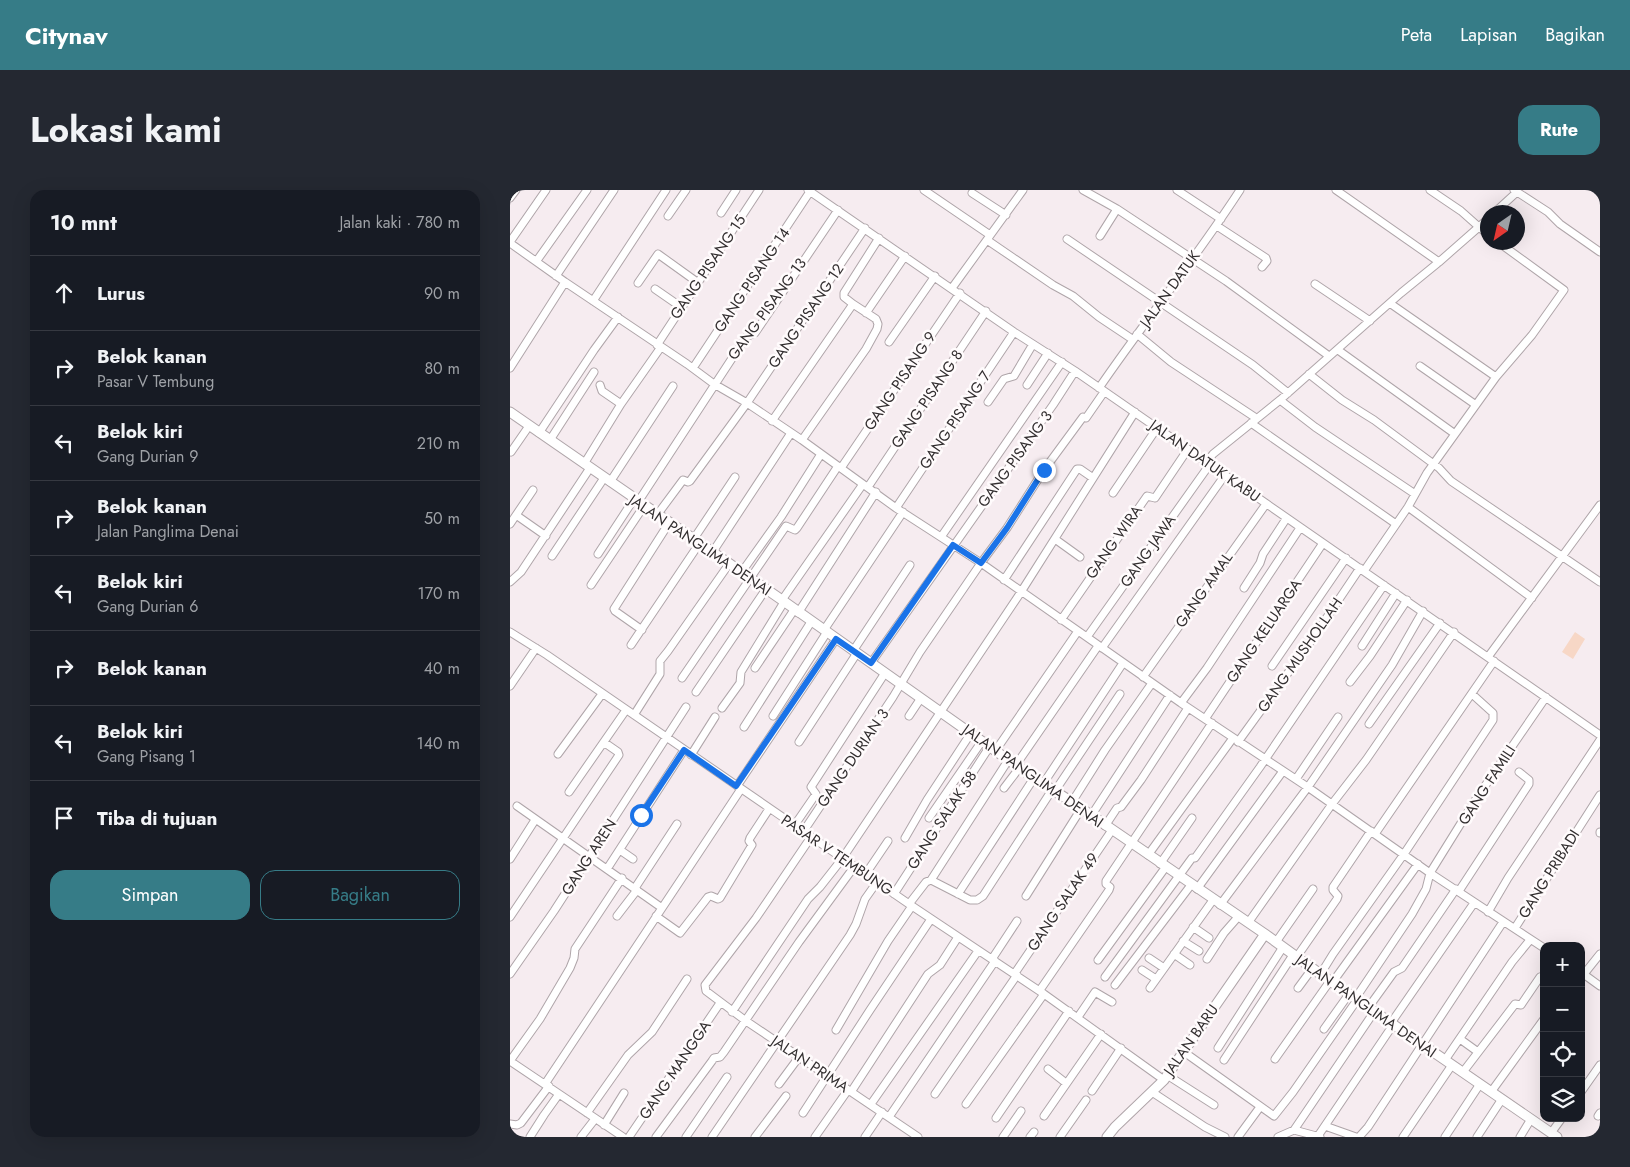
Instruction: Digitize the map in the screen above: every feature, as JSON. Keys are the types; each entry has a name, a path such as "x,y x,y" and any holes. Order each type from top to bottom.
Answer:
{"main road":[{"name":"JALAN PANGLIMA DENAI","path":"510,412 1034,778 1265,934 1320,975 1554,1135"},
{"name":"JALAN BARU","path":"1107,1137 1165,1078 1265,934"}],"street":[{"path":"510,198 516,190"},
{"path":"546,190 511,245 714,384 802,440 896,508 981,563 1188,708 1308,787 1430,873 1540,946"},
{"path":"535,260 538,259 587,190"},
{"path":"556,276 614,190"},
{"path":"593,301 666,190"},
{"path":"668,216 686,190"},
{"path":"721,213 736,190"},
{"name":"GANG PISANG 15","path":"510,582 521,572 546,536 621,404 659,346 697,282 759,190"},
{"name":"JALAN DATUK KABU","path":"810,190 1014,332 1062,362 1188,449 1209,461 1225,475 1286,519 1346,558 1365,567 1384,585 1600,734"},
{"name":"GANG PISANG 14","path":"693,368 810,190"},
{"path":"924,190 1053,285 1073,296 1099,317 1135,336 1396,524"},
{"path":"952,288 1006,215 1022,190"},
{"path":"1082,190 1117,209 1226,281 1329,356"},
{"path":"1177,190 1266,258 1267,261 1262,267"},
{"name":"JALAN DATUK","path":"981,563 1007,528 1044,470 1082,416 1086,418 1135,336 1219,222 1240,190"},
{"path":"1336,190 1439,262"},
{"path":"1430,190 1461,211 1478,228"},
{"path":"1502,205 1516,191 1548,212 1560,224 1600,252"},
{"path":"972,193 1006,215"},
{"path":"1100,236 1117,209"},
{"name":"GANG PISANG 13","path":"639,502 714,384 746,338 755,333 838,210"},
{"name":"GANG PISANG 12","path":"657,515 682,480 690,481 747,404 865,228"},
{"name":"GANG JAWA","path":"1087,637 1209,461 1253,420 1280,400 1391,304 1400,293 1478,228"},
{"path":"802,440 878,329 876,319 843,296 879,238"},
{"path":"1067,240 1254,365 1288,392"},
{"name":"GANG MUSHOLLAH","path":"1148,855 1311,641 1408,507 1433,465 1496,377 1532,334 1564,290 1509,250"},
{"path":"638,283 658,254 697,282"},
{"path":"866,313 905,256"},
{"path":"889,342 935,276"},
{"path":"510,368 565,282"},
{"path":"1315,284 1370,321"},
{"path":"655,289 681,307"},
{"name":"GANG PISANG 9","path":"749,579 786,526 795,530 960,293"},
{"path":"772,421 853,304"},
{"path":"1391,304 1496,377"},
{"name":"GANG PISANG 8","path":"722,708 740,683 741,672 783,601 986,311"},
{"path":"539,433 618,317"},
{"name":"GANG PISANG 7","path":"896,508 1014,332"},
{"path":"988,402 1004,379 1014,376 1033,344"},
{"path":"1338,350 1455,434"},
{"path":"1027,385 1048,353"},
{"path":"941,537 1062,362"},
{"path":"1420,366 1476,405"},
{"name":"GANG PISANG 3","path":"871,663 1075,371"},
{"path":"550,440 594,372"},
{"path":"1309,374 1342,400 1374,420 1441,470 1451,481 1600,582"},
{"path":"600,385 602,392 621,404"},
{"path":"552,556 674,386"},
{"path":"1280,400 1315,427 1415,494"},
{"path":"732,1012 808,899 842,859 1021,592 1135,412"},
{"path":"511,452 529,426"},
{"path":"1113,493 1157,428"},
{"path":"712,553 791,433"},
{"name":"GANG WIRA","path":"1061,620 1146,496 1155,498 1188,449"},
{"path":"741,572 781,517 821,454"},
{"path":"1004,580 1077,469 1094,478"},
{"path":"836,1030 920,888 927,881 931,880 1225,475"},
{"path":"631,645 735,477"},
{"path":"510,524 533,490"},
{"path":"756,668 876,492"},
{"path":"598,554 639,502"},
{"path":"591,584 639,502"},
{"name":"GANG AMAL","path":"1143,676 1266,504"},
{"path":"1408,507 1532,598"},
{"path":"1224,1060 1337,898 1338,896 1333,887 1472,694 1509,627 1598,510"},
{"path":"774,716 825,631 903,512"},
{"path":"516,515 546,536"},
{"path":"1244,588 1286,519"},
{"path":"642,630 614,609 669,524"},
{"path":"1181,703 1207,668 1300,528"},
{"path":"1055,539 1080,556"},
{"name":"GANG KELUARGA","path":"1205,719 1323,543"},
{"path":"1272,666 1346,558"},
{"name":"GANG DURIAN 3","path":"803,832 981,563"},
{"path":"634,715 660,674 660,661 729,564"},
{"path":"799,742 910,565"},
{"path":"682,678 749,579"},
{"path":"1105,977 1192,858 1196,858 1384,585"},
{"path":"696,692 766,590"},
{"path":"1362,646 1396,593"},
{"path":"1350,682 1370,656 1407,600"},
{"path":"1150,988 1193,927 1217,903 1308,787 1392,665 1423,611"},
{"path":"744,727 811,622"},
{"path":"1369,724 1440,623"},
{"name":"GANG SALAK 58","path":"894,894 993,748 1078,631"},
{"name":"PASAR V TEMBUNG","path":"510,632 978,951 1016,974 1165,1078 1214,1105"},
{"path":"1248,923 1332,804 1366,760 1454,632"},
{"path":"510,1124 517,1126 521,1123 547,1085 836,639"},
{"path":"510,686 536,648"},
{"path":"1043,784 1123,663"},
{"path":"794,826 816,794 811,787 886,674"},
{"path":"1072,802 1105,750 1152,683"},
{"path":"558,754 602,694"},
{"path":"931,880 970,900 977,900 983,896 1053,790 1120,694"},
{"path":"1320,975 1404,854 1493,720 1493,713 1472,694"},
{"path":"1091,816 1170,695"},
{"name":"GANG FAMILI","path":"1354,998 1412,914 1426,889 1430,873 1476,798 1546,697"},
{"path":"909,716 921,698"},
{"name":"GANG AREN","path":"510,974 554,911 686,707"},
{"name":"GANG SALAK 49","path":"1016,974 1108,828 1117,808 1121,806 1141,780 1188,708"},
{"path":"569,792 605,743 626,710"},
{"path":"691,755 715,717"},
{"path":"1296,779 1338,717"},
{"path":"966,1104 1109,890 1110,887 1106,884 1106,881 1212,724"},
{"path":"905,838 927,800 971,733"},
{"path":"1488,912 1508,878 1600,740"},
{"path":"929,818 982,741"},
{"path":"510,917 561,838 619,755 618,752 605,743"},
{"path":"607,869 684,750"},
{"path":"1004,788 1015,764"},
{"path":"1115,985 1194,887 1283,771"},
{"path":"1278,1137 1294,1130 1394,972 1402,968 1530,784 1529,780 1519,772"},
{"path":"958,894 1034,778"},
{"name":"GANG PRIBADI","path":"1515,928 1600,795"},
{"path":"517,806 561,838 622,878 662,908"},
{"path":"656,916 680,933 708,897 711,896 718,900 752,845 749,841 750,838 769,809"},
{"path":"1026,896 1081,809"},
{"path":"1098,960 1163,866 1192,818"},
{"path":"510,859 535,820"},
{"path":"618,916 677,824"},
{"name":"JALAN PRIMA","path":"811,837 756,918 705,985 705,989 732,1012 826,1077 871,1104 918,1137"},
{"path":"865,874 888,841"},
{"path":"620,850 633,859"},
{"path":"1275,1059 1418,864"},
{"path":"656,1137 714,1058 720,1057 724,1052 799,942 854,867"},
{"path":"622,878 575,949 570,968 540,1019 510,1061 587,1113 614,1134 623,1137"},
{"path":"712,1137 850,935 865,899 877,882"},
{"path":"1218,1048 1313,889"},
{"path":"1294,1130 1319,1137 1392,1024 1474,903"},
{"path":"1207,959 1224,933 1238,917"},
{"path":"803,1113 932,919"},
{"path":"888,1117 994,960 1017,922"},
{"path":"1325,1126 1357,1137 1368,1127 1503,922"},
{"path":"1193,927 1209,938"},
{"path":"815,1137 850,1091 928,974 940,965 958,937"},
{"path":"1403,1137 1449,1062 1460,1039 1512,962 1530,940"},
{"path":"1184,941 1198,951"},
{"path":"871,1104 978,951"},
{"path":"1174,954 1190,965"},
{"path":"1585,971 1600,954"},
{"path":"1149,958 1164,968"},
{"path":"1298,988 1312,968"},
{"path":"1142,970 1156,979"},
{"path":"935,1094 1016,974"},
{"path":"1585,975 1600,986"},
{"path":"1463,1072 1515,1004 1520,1005 1523,1002 1540,977"},
{"path":"587,1113 628,1055 652,1032 687,980"},
{"path":"1078,1017 1095,992 1112,1002"},
{"path":"1324,1029 1354,998"},
{"path":"1184,1052 1274,1116 1293,1092 1354,998"},
{"name":"GANG MANGGA","path":"629,1137 720,1003"},
{"path":"996,1118 1069,1011"},
{"path":"1491,1092 1540,1025"},
{"path":"1044,1116 1101,1034"},
{"path":"1460,1039 1478,1052"},
{"path":"1092,1091 1121,1048"},
{"path":"779,1084 799,1057"},
{"path":"1585,1087 1600,1066"},
{"path":"1048,1070 1066,1083"},
{"path":"686,1137 727,1077"},
{"path":"1444,1137 1480,1084"},
{"path":"1152,1092 1205,1127 1225,1137"},
{"path":"604,1125 624,1093"},
{"path":"530,1137 559,1094"},
{"path":"755,1137 786,1096"},
{"path":"1477,1137 1502,1099"},
{"path":"1060,1137 1086,1100"},
{"path":"1238,1137 1260,1106"},
{"path":"1003,1137 1021,1111"},
{"path":"865,1137 882,1112"},
{"path":"581,1137 595,1119"},
{"path":"1520,1137 1531,1119"},
{"path":"1554,1135 1560,1122"}],"shaded area":[{"path":"1575,632 1585,639 1573,659 1562,652"}],"route":[{"path":"641,815 684,750 736,786 836,639 871,663 953,545 981,563 1007,528 1044,470"}]}
